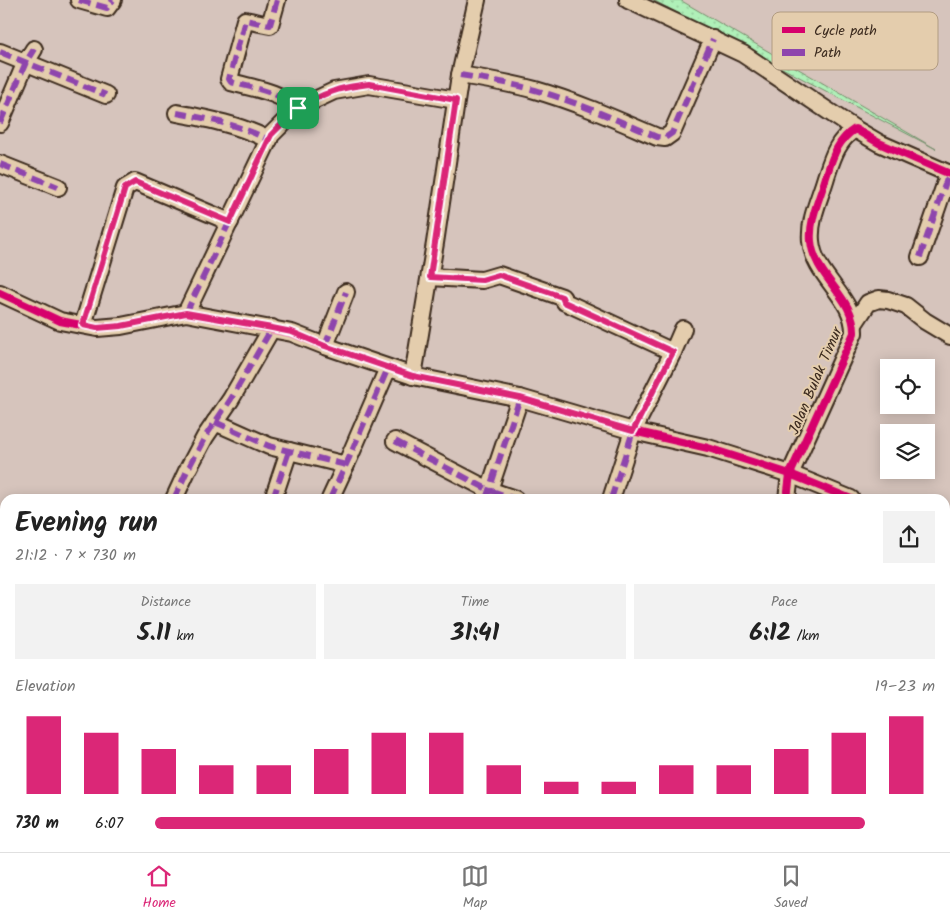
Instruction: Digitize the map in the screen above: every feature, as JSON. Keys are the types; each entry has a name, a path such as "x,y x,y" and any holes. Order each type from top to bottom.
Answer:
{"street":[{"path":"79,0 107,8 113,0"},
{"path":"277,0 270,25 245,20 229,79 236,83 272,92 283,97 298,108"},
{"path":"413,376 430,277 460,75 477,0"},
{"path":"628,0 713,39 759,63 855,129 879,143 950,174 920,258"},
{"path":"460,75 535,90 578,104 657,137 665,138 672,133 713,39"},
{"path":"0,52 30,56 106,95"},
{"path":"0,123 30,56"},
{"path":"186,313 269,140 276,129 298,108 334,90 369,84 456,100"},
{"path":"177,113 223,122 269,140"},
{"name":"Jalan Bulak Timur","path":"787,494 790,474 854,333 851,313 819,266 813,252 811,240 812,219 836,150 846,135 855,129"},
{"path":"0,164 58,187"},
{"path":"83,325 125,188 128,185 135,182 230,222"},
{"path":"430,277 482,280 499,275 562,297 564,302 673,352"},
{"path":"325,346 346,292"},
{"path":"0,293 60,321 97,328 121,326 186,313 292,332 325,346 413,376 520,398 633,431 708,448 790,474 839,494"},
{"path":"854,324 868,303 879,299 888,300 906,306 925,321 950,336"},
{"path":"176,494 215,422 231,399 272,328"},
{"path":"613,494 633,431 683,329"},
{"path":"332,494 388,368"},
{"path":"395,441 488,494 520,398"},
{"path":"215,422 269,446 346,465"},
{"path":"275,494 289,451"}],"green space":[{"path":"653,0 680,0 772,54 772,63"},
{"path":"786,70 800,70 936,149"}],"marked path":[{"path":"79,0 107,8 113,0"},
{"path":"277,0 270,25 245,20 229,79 231,82 274,94 298,108"},
{"path":"460,75 535,90 566,100 657,137 665,138 672,133 713,39"},
{"path":"0,123 26,62 34,49"},
{"path":"0,52 106,95"},
{"path":"186,313 271,135 298,108 334,91 369,85 456,100"},
{"path":"177,113 236,126 269,140"},
{"path":"0,164 58,187"},
{"path":"920,257 949,173"},
{"path":"83,325 125,188 135,182 230,222"},
{"path":"430,277 482,280 499,275 562,297 565,302 673,352"},
{"path":"325,346 346,292"},
{"path":"176,494 205,437 231,399 272,328"},
{"path":"332,494 388,368"},
{"path":"488,494 520,398"},
{"path":"215,422 269,446 346,465"},
{"path":"613,494 633,431"},
{"path":"395,441 489,490 501,494"},
{"path":"275,494 289,451"}],"cycle path":[{"path":"788,494 790,474 854,333 853,320 848,308 819,266 811,241 813,217 839,144 855,129 879,143 950,174"},
{"path":"0,293 60,321 97,328 121,326 186,313 292,333 413,376 520,398 633,431 708,448 790,474 839,494"}],"route":[{"path":"369,84 456,100 430,277 443,276 482,280 499,275 562,297 564,302 673,352 633,431 520,398 413,376 325,346 292,332 272,328 186,313 121,326 97,328 83,325 125,188 135,182 230,222 271,135 298,108 334,90 369,84"}]}
